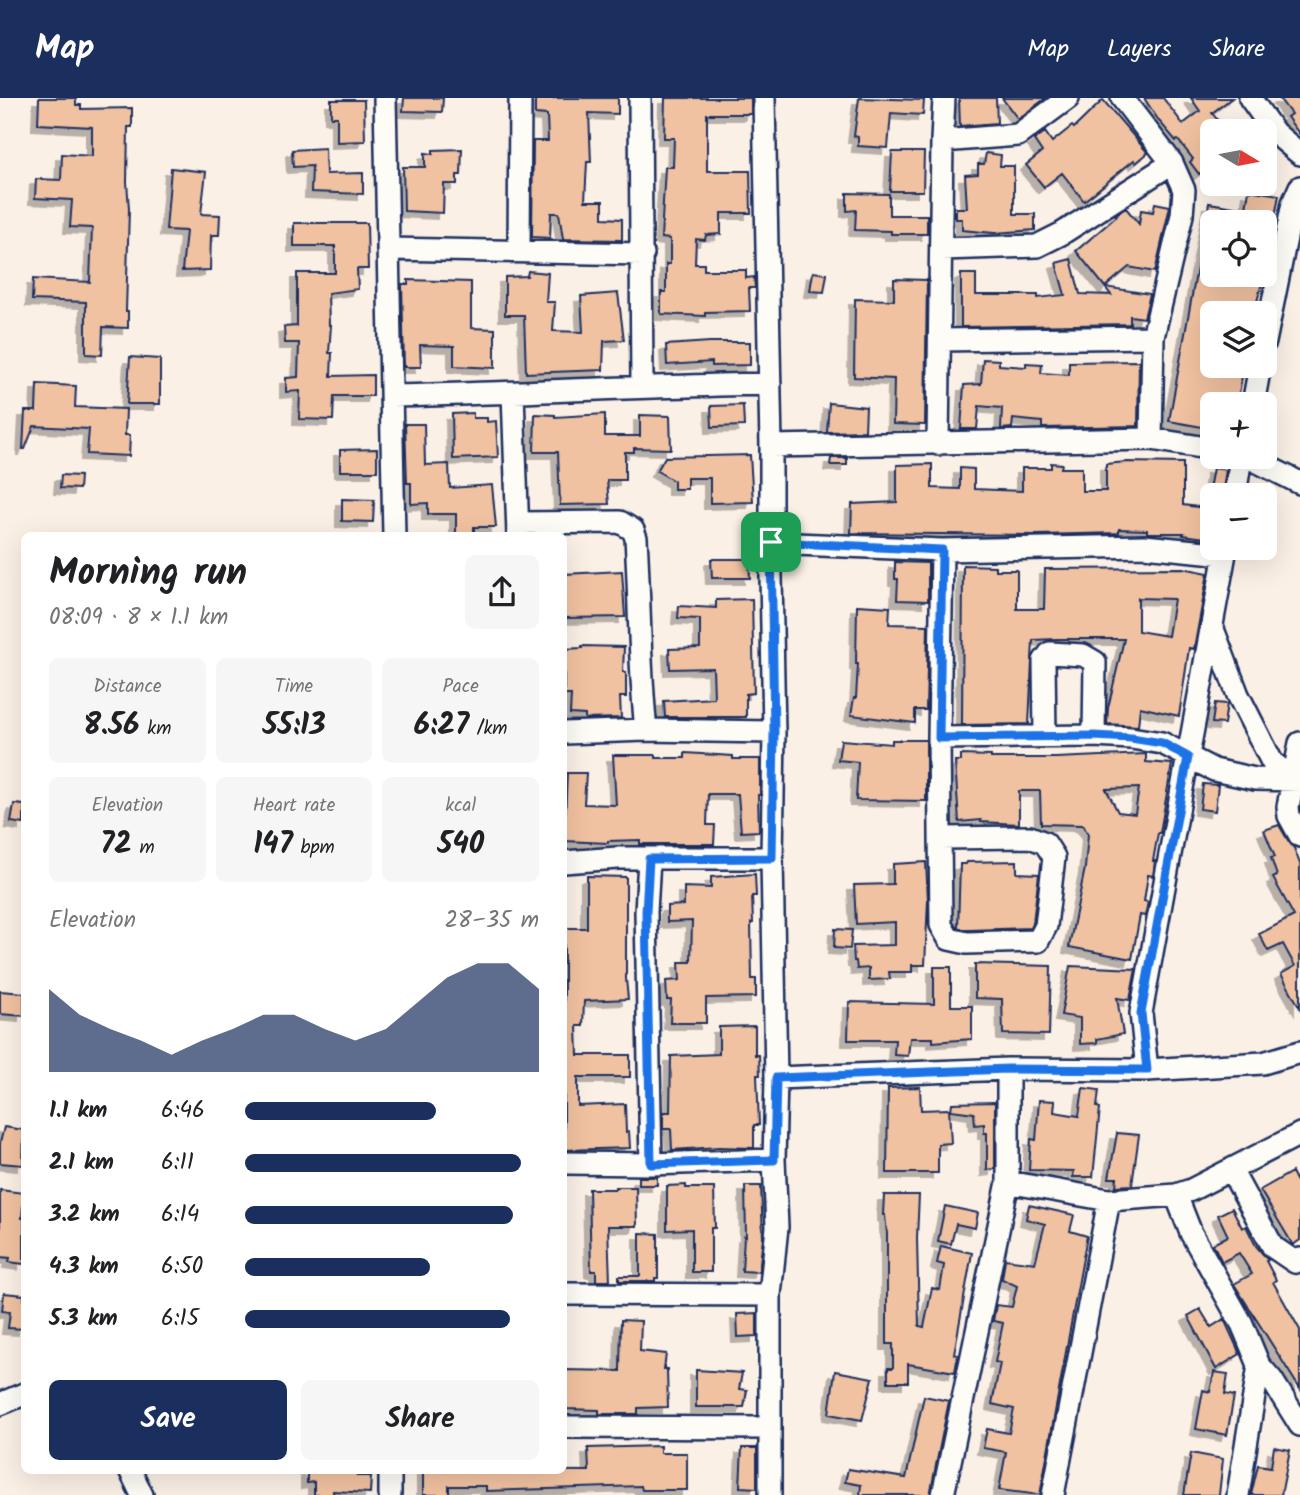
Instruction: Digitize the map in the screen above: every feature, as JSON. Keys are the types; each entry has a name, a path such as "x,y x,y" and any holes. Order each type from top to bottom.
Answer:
{"street":[{"path":"385,98 394,532"},
{"path":"519,251 520,98"},
{"path":"640,98 642,386"},
{"path":"764,98 771,446 774,732 772,858 776,1078 774,1160 777,1227 770,1295 770,1495"},
{"path":"938,444 943,98"},
{"path":"942,141 1018,135 1068,98"},
{"path":"1122,98 1172,163 1184,190 1182,215 1153,337 1151,439"},
{"path":"1250,98 1275,133 1300,154"},
{"path":"942,249 1037,246 1061,234 1172,163"},
{"path":"1273,301 1293,203 1300,187"},
{"path":"388,249 643,254"},
{"path":"941,340 1153,337"},
{"path":"391,396 770,384"},
{"path":"513,393 518,529 620,522 633,530 636,538 641,618 640,674 646,730"},
{"path":"771,446 1151,439 1200,447"},
{"path":"1272,469 1300,483"},
{"path":"771,542 942,550 1144,546 1200,549"},
{"path":"940,838 1030,837 1045,843 1054,856 1046,926 1038,941 967,943 949,939 941,925 940,838 939,738 942,550"},
{"path":"1147,1070 1141,1013 1224,560"},
{"path":"1213,628 1238,695 1272,762 1297,780"},
{"path":"1045,736 1044,661 1050,653 1083,655 1095,662 1094,736"},
{"path":"567,733 646,730 774,732"},
{"path":"939,738 1094,736 1162,743 1214,771 1255,779 1297,780"},
{"path":"1300,743 1297,780 1289,816 1300,836"},
{"path":"567,862 618,858 772,858"},
{"path":"649,859 646,912 651,1164"},
{"path":"776,1078 1008,1069 1147,1070 1263,1063 1300,1052"},
{"path":"943,1495 1007,1182 1008,1069"},
{"path":"1007,1182 1109,1200 1176,1195 1300,1134"},
{"path":"567,1163 651,1164 774,1160"},
{"path":"1231,1170 1273,1247 1295,1262 1300,1259"},
{"path":"1176,1195 1191,1233 1242,1324 1259,1365 1272,1380 1300,1425"},
{"path":"1053,1495 1109,1200"},
{"path":"567,1294 770,1295"},
{"path":"1238,1495 1259,1365"},
{"path":"0,1404 21,1395"},
{"path":"567,1427 770,1428"},
{"path":"390,1474 390,1495"}],"building":[{"path":"39,98 76,98 76,105 81,105 81,109 132,108 132,127 128,127 127,182 128,328 103,327 102,355 86,354 86,302 32,300 33,279 90,282 92,228 70,227 72,200 35,198 36,179 61,180 62,154 92,156 92,127 38,124"},
{"path":"404,98 443,98 442,112 403,111"},
{"path":"535,98 618,98 618,114 589,113 591,162 587,162 585,201 603,201 603,218 622,219 622,240 563,239 559,213 551,213 550,238 532,237 533,141 548,141 547,115 535,114"},
{"path":"665,98 751,98 751,114 707,114 707,171 750,171 751,213 721,213 721,234 706,235 705,240 696,239 695,264 704,264 704,270 746,270 746,278 754,277 755,288 749,288 750,311 705,312 705,316 661,314 661,292 666,292 666,264 670,264 670,239 661,238 665,167 673,167 674,138 664,138"},
{"path":"859,98 924,100 923,115 891,113 888,148 858,146 858,137 854,136"},
{"path":"959,98 996,98 997,123 960,126"},
{"path":"1002,98 1046,98 1018,119"},
{"path":"1144,98 1163,98 1183,124 1200,111 1191,98 1232,98 1212,113 1217,119 1200,119 1199,174 1190,162 1193,159 1159,121"},
{"path":"1279,98 1300,98 1300,135 1287,117 1291,114"},
{"path":"331,100 364,100 365,141 337,142 337,117 331,117"},
{"path":"1103,100 1148,153 1136,163 1134,160 1084,201 1062,173 1044,187 1026,165 1042,152 1034,140 1045,132 1052,142 1072,126 1074,128"},
{"path":"325,148 326,174 363,173 363,194 311,192 312,166 293,167 292,150"},
{"path":"462,149 461,175 457,175 457,184 444,184 443,213 404,211 403,167 425,167 425,153 433,154 433,150"},
{"path":"892,152 924,152 923,191 890,191"},
{"path":"986,153 1001,155 1000,166 1014,166 1014,214 1035,214 1035,230 994,233 962,230 962,219 956,219 956,208 967,208 965,175 978,174 978,164 984,164"},
{"path":"171,168 206,172 201,214 220,215 219,235 211,235 210,270 182,271 186,231 166,230"},
{"path":"847,193 889,194 889,215 927,215 927,234 855,230 856,210 847,211"},
{"path":"1279,195 1276,210 1208,210 1209,203 1246,209 1248,196"},
{"path":"1155,203 1170,206 1155,272 1129,267 1105,287 1076,251 1126,208 1139,224 1141,210 1153,212"},
{"path":"294,223 367,223 368,269 357,269 358,289 328,293 331,325 329,353 332,353 331,376 373,375 373,396 334,396 333,420 299,419 300,391 286,392 286,378 298,377 299,343 285,343 284,327 297,326 297,273 335,273 335,246 294,246"},
{"path":"1200,252 1200,287 1261,287 1257,301 1200,301 1200,378 1242,378 1239,392 1200,392 1200,427 1169,421"},
{"path":"1071,259 1080,294 1111,295 1105,287 1150,294 1144,318 1130,316 1130,324 961,327 961,274 976,274 976,295 1038,295 1038,298 1065,295 1056,263"},
{"path":"528,271 548,273 546,302 555,302 553,331 583,332 581,296 618,293 624,340 604,341 603,370 526,373 524,315 505,315 505,277 527,276"},
{"path":"813,272 827,274 824,292 810,291"},
{"path":"894,279 927,280 925,425 893,424 894,379 854,377 855,299 894,300"},
{"path":"408,280 471,282 471,328 495,329 495,368 454,366 454,346 420,345 421,367 404,367 402,284 408,284"},
{"path":"750,342 750,365 712,366 712,362 667,365 666,345"},
{"path":"130,357 160,359 160,404 127,404"},
{"path":"983,359 999,360 999,365 1026,367 1026,363 1042,364 1041,373 1069,375 1069,362 1139,361 1138,426 1042,428 1042,422 1013,419 1012,428 1001,429 1002,408 979,406 977,429 961,429 964,385 981,384"},
{"path":"37,384 76,386 75,407 126,409 125,435 130,435 129,456 87,454 89,429 34,426 23,449 25,411 36,411"},
{"path":"829,403 866,407 865,431 827,432"},
{"path":"743,405 744,426 712,427 711,406"},
{"path":"473,413 473,418 487,418 487,422 496,421 498,457 453,459 452,414"},
{"path":"535,414 555,417 605,414 605,436 640,436 640,415 670,416 671,449 634,448 634,452 625,452 625,480 607,480 609,504 560,505 558,452 534,452"},
{"path":"405,424 424,424 425,465 449,464 450,488 492,485 496,527 474,527 474,532 456,532 456,514 428,514 428,503 411,504 411,483 407,483"},
{"path":"377,449 377,471 340,471 340,450"},
{"path":"750,455 753,502 710,503 710,478 687,478 687,489 674,489 674,481 657,471 665,457"},
{"path":"831,458 847,458 847,465 830,465"},
{"path":"1051,463 1062,464 1061,468 1082,468 1082,491 1106,491 1106,464 1183,463 1183,505 1200,507 1200,537 1183,535 1184,533 1147,533 1147,530 1119,529 1119,533 1037,535 851,533 852,504 897,502 897,465 932,464 932,488 960,489 960,468 974,469 974,489 1022,491 1022,468 1051,468"},
{"path":"1213,469 1226,470 1224,483 1210,483"},
{"path":"61,475 80,476 79,489 60,488"},
{"path":"342,499 374,500 373,522 342,521"},
{"path":"711,559 749,559 750,578 712,578"},
{"path":"895,562 928,563 928,601 897,600 898,579 895,579"},
{"path":"963,565 1017,570 1017,609 1044,609 1045,569 1183,568 1208,573 1194,649 1189,648 1179,716 1140,707 1138,726 1107,724 1108,708 1124,639 1033,640 1029,724 962,725","holes":["1138,598 1174,599 1168,636 1138,631"]},
{"path":"622,571 625,617 567,618 567,574"},
{"path":"752,599 754,693 746,694 746,717 665,717 664,701 714,698 713,668 670,669 669,649 700,648 700,619 678,618 679,606 716,608 716,600"},
{"path":"857,605 890,607 889,624 928,625 926,710 915,710 915,723 851,715 856,698 858,664"},
{"path":"624,647 626,697 620,697 621,718 585,719 585,715 570,714 571,695 567,695 567,649"},
{"path":"1215,703 1227,704 1224,724 1212,723"},
{"path":"841,740 892,744 892,740 926,740 926,801 856,800 858,762 838,760"},
{"path":"685,753 733,756 733,759 760,759 759,831 741,832 738,794 708,794 707,825 715,825 714,844 640,844 640,840 608,843 567,841 567,773 586,773 584,804 616,805 613,755 685,758"},
{"path":"1146,754 1146,762 1172,764 1153,861 1153,876 1148,875 1144,901 1148,902 1145,916 1140,915 1132,959 1069,947 1085,868 1088,834 1083,825 1041,824 1040,791 1019,791 1019,824 981,820 959,822 955,761 961,761 961,755 1056,758","holes":["1139,788 1135,814 1118,812 1106,789"]},
{"path":"1203,784 1218,785 1215,811 1200,809"},
{"path":"14,804 21,805 21,824 11,822"},
{"path":"1279,825 1294,848 1300,864 1300,1008 1281,974 1295,966 1283,944 1268,951 1259,934 1294,916 1273,878 1277,876 1271,858 1275,857 1264,830"},
{"path":"1017,861 1017,873 1039,874 1030,928 958,928 960,864"},
{"path":"926,862 928,900 925,965 912,965 912,972 889,972 890,979 869,980 869,968 857,969 853,946 895,945 895,922 856,924 854,885 893,884 893,864"},
{"path":"755,874 756,896 752,896 751,923 752,979 756,979 756,997 706,998 706,1023 670,1023 671,1000 667,1000 666,981 680,980 679,962 691,962 692,921 667,922 667,906 684,905 684,887 711,888 711,877"},
{"path":"587,876 626,877 628,999 584,1001 583,1026 577,1026 578,1055 630,1055 630,1077 578,1077 578,1106 625,1104 626,1132 629,1131 630,1148 567,1150 567,928 587,928"},
{"path":"835,929 852,930 850,949 834,948"},
{"path":"975,964 1051,966 1049,1035 1003,1034 1002,999 975,998"},
{"path":"1070,966 1136,969 1130,1000 1117,998 1123,1034 1097,1039 1097,1043 1080,1044 1080,1018 1061,1015"},
{"path":"934,967 951,967 951,1006 972,1006 972,1039 933,1042 933,1038 910,1038 908,1056 894,1055 895,1040 848,1040 849,1002 934,1004"},
{"path":"0,991 21,993 21,1016 0,1014"},
{"path":"755,1026 755,1055 759,1055 760,1075 757,1075 759,1125 754,1125 754,1148 672,1150 671,1129 663,1129 663,1112 670,1112 671,1056 719,1054 719,1027"},
{"path":"920,1087 921,1110 949,1109 951,1143 938,1144 938,1173 887,1173 888,1088"},
{"path":"1083,1088 1099,1090 1097,1107 1100,1108 1093,1177 1073,1177 1074,1171 1029,1170 1031,1139 1036,1140 1039,1100 1055,1101 1054,1112 1079,1116"},
{"path":"995,1102 995,1169 987,1170 987,1133 984,1133 984,1124 975,1125 974,1113 951,1110 952,1103"},
{"path":"4,1127 21,1130 21,1165 0,1163 0,1143"},
{"path":"1117,1133 1139,1135 1132,1185 1116,1186 1117,1178 1109,1178"},
{"path":"1292,1172 1300,1188 1300,1240 1293,1245 1260,1190"},
{"path":"639,1177 657,1177 657,1185 639,1185"},
{"path":"686,1185 686,1188 714,1188 715,1228 711,1228 711,1272 692,1272 692,1229 667,1230 667,1186"},
{"path":"745,1186 761,1186 763,1237 759,1272 742,1271 744,1236 746,1237"},
{"path":"636,1187 637,1226 608,1226 610,1281 596,1281 596,1271 591,1271 589,1189"},
{"path":"0,1190 21,1193 21,1264 0,1257"},
{"path":"884,1195 919,1195 919,1326 924,1327 932,1288 940,1290 944,1265 937,1263 941,1246 972,1253 954,1354 958,1355 955,1372 908,1364 908,1382 888,1382 888,1368 893,1368 893,1344 887,1344 887,1234 883,1215"},
{"path":"1029,1205 1074,1215 1070,1231 1087,1236 1040,1495 999,1490 1006,1452 983,1448 987,1429 1009,1433 1014,1409 992,1404 1000,1363 995,1362 1003,1323 993,1321 996,1305 1012,1307 1017,1286 1002,1279 1005,1259 1035,1263 1045,1224 1026,1219"},
{"path":"945,1206 978,1213 975,1228 956,1224 951,1244 938,1241"},
{"path":"1232,1208 1242,1228 1246,1226 1256,1246 1268,1260 1266,1261 1276,1280 1273,1282 1300,1330 1300,1389 1234,1284 1252,1274 1239,1253 1222,1262 1213,1244 1228,1236 1218,1215"},
{"path":"640,1233 658,1234 658,1278 655,1278 655,1281 619,1281 619,1276 640,1276"},
{"path":"4,1293 21,1295 21,1329 8,1328 10,1312 2,1311"},
{"path":"1200,1309 1211,1327 1224,1319 1240,1354 1216,1369 1188,1316"},
{"path":"757,1313 757,1336 738,1337 737,1314"},
{"path":"621,1320 641,1321 640,1351 666,1354 664,1369 667,1369 668,1407 638,1408 638,1414 599,1414 599,1410 567,1409 567,1370 620,1371"},
{"path":"696,1370 742,1373 739,1389 747,1390 744,1407 696,1407"},
{"path":"835,1371 873,1378 862,1420 829,1414"},
{"path":"1214,1372 1228,1374 1225,1394 1234,1396 1227,1435 1196,1429 1203,1390 1210,1392"},
{"path":"924,1396 949,1401 930,1495 860,1495 861,1485 845,1482 848,1469 906,1478"},
{"path":"660,1446 660,1453 687,1453 687,1490 642,1490 641,1486 486,1491 486,1486 449,1486 449,1495 423,1495 423,1474 567,1474 567,1471 589,1471 588,1448"},
{"path":"1274,1447 1290,1450 1281,1495 1251,1495 1258,1465 1271,1467"},
{"path":"742,1448 757,1448 757,1488 740,1487"},
{"path":"1191,1453 1223,1459 1219,1495 1184,1495"},
{"path":"307,1474 371,1476 370,1493 333,1491 333,1495 314,1495 314,1482 307,1483"}],"route":[{"path":"771,542 942,550 939,738 1131,738 1162,743 1188,757 1141,1013 1147,1070 1008,1069 776,1078 774,1160 651,1164 646,912 649,859 772,858 774,732 771,542"}]}
